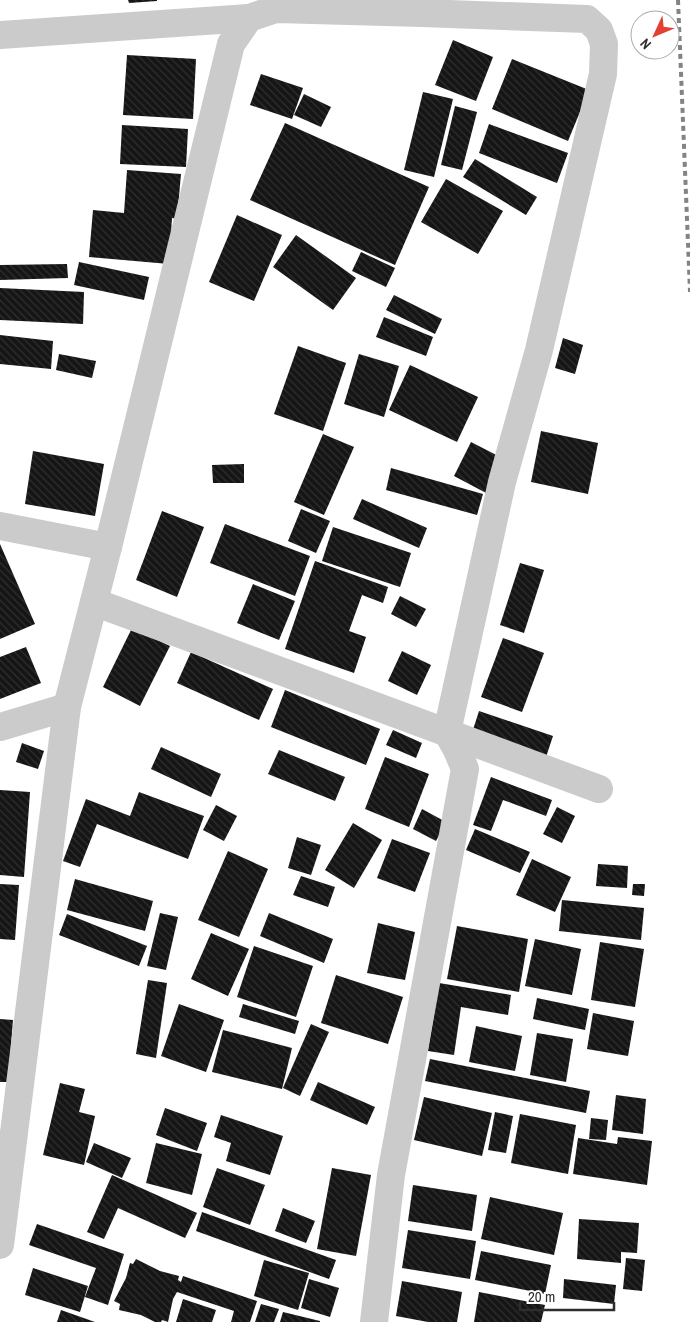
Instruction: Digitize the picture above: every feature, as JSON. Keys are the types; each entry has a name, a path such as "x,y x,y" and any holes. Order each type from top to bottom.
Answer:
{"street":[{"path":"0,35 249,18 276,9 422,6 587,19 599,30 604,44 603,74 539,350 502,482 447,732 465,769 391,1175 374,1322"},
{"path":"0,1245 67,707 108,547 230,44 249,18"},
{"path":"0,526 108,547"},
{"path":"94,602 599,788"},
{"path":"0,727 67,707"}],"building":[{"path":"128,0 157,0 157,1 129,3"},
{"path":"453,40 493,57 476,101 435,85"},
{"path":"127,55 196,59 193,119 123,115"},
{"path":"512,59 589,90 568,141 492,109"},
{"path":"261,74 303,88 292,119 250,105"},
{"path":"423,92 453,99 434,177 404,170"},
{"path":"304,94 331,107 321,127 294,115"},
{"path":"455,106 477,112 462,170 441,165"},
{"path":"285,123 429,187 395,265 250,200"},
{"path":"489,124 568,153 557,183 479,153"},
{"path":"122,125 188,129 186,167 120,164"},
{"path":"475,159 537,197 526,215 463,177"},
{"path":"127,170 181,174 177,219 172,218 169,264 89,257 93,210 124,213"},
{"path":"446,179 503,211 478,254 421,222"},
{"path":"237,215 282,235 254,301 209,282"},
{"path":"296,235 356,278 333,310 273,267"},
{"path":"361,252 395,268 386,287 352,271"},
{"path":"79,262 149,277 144,300 74,285"},
{"path":"67,264 68,278 0,280 0,265"},
{"path":"0,288 84,292 83,324 0,320"},
{"path":"394,295 442,319 435,334 386,310"},
{"path":"384,317 433,337 426,356 376,337"},
{"path":"0,335 53,341 51,369 0,364"},
{"path":"563,338 583,345 575,374 555,368"},
{"path":"298,346 346,363 323,431 274,414"},
{"path":"59,354 96,361 92,378 56,370"},
{"path":"359,354 399,366 384,417 344,404"},
{"path":"410,365 478,397 457,442 389,410"},
{"path":"541,431 598,443 588,494 531,482"},
{"path":"323,434 354,447 324,515 294,502"},
{"path":"471,442 506,460 488,494 454,476"},
{"path":"33,451 104,464 95,516 25,504"},
{"path":"244,464 244,483 213,483 212,465"},
{"path":"391,468 483,494 477,515 386,490"},
{"path":"362,499 427,528 419,548 353,519"},
{"path":"301,509 330,521 316,553 288,541"},
{"path":"162,511 204,527 177,597 136,580"},
{"path":"225,524 310,556 295,596 210,563"},
{"path":"333,527 411,553 400,587 322,561"},
{"path":"0,544 35,624 0,639"},
{"path":"315,561 388,587 383,603 362,595 349,631 366,637 354,673 285,649"},
{"path":"520,563 544,570 524,633 500,625"},
{"path":"253,584 295,601 279,640 237,623"},
{"path":"400,596 426,609 416,627 391,614"},
{"path":"132,628 170,646 140,706 103,687"},
{"path":"503,638 544,653 522,712 481,697"},
{"path":"26,647 41,683 0,699 0,657"},
{"path":"402,651 431,665 417,695 388,681"},
{"path":"191,652 273,689 259,720 177,683"},
{"path":"285,690 380,729 366,765 271,727"},
{"path":"479,711 553,736 545,760 471,736"},
{"path":"393,730 422,743 416,758 386,745"},
{"path":"22,743 44,751 38,769 16,762"},
{"path":"161,747 221,774 211,797 151,769"},
{"path":"279,750 345,777 335,801 268,774"},
{"path":"385,757 429,774 409,827 365,809"},
{"path":"491,777 552,800 546,816 503,800 491,831 473,825"},
{"path":"0,790 30,792 24,877 0,875"},
{"path":"139,792 204,816 188,859 97,824 80,867 63,861 86,799 130,816"},
{"path":"216,805 237,816 224,841 203,830"},
{"path":"557,807 575,816 562,843 543,834"},
{"path":"422,809 446,822 436,841 413,829"},
{"path":"353,823 382,840 354,888 325,870"},
{"path":"475,829 530,852 520,873 466,850"},
{"path":"297,837 321,845 311,875 288,868"},
{"path":"392,839 430,853 415,892 377,878"},
{"path":"228,851 268,869 239,937 198,920"},
{"path":"532,859 571,877 555,912 516,895"},
{"path":"598,864 628,866 627,888 596,886"},
{"path":"301,876 335,887 328,907 293,895"},
{"path":"75,879 153,901 145,931 67,910"},
{"path":"0,884 19,885 15,940 0,939"},
{"path":"633,884 645,884 644,896 632,895"},
{"path":"562,900 644,908 641,940 559,931"},
{"path":"160,913 178,917 166,970 147,966"},
{"path":"269,913 333,939 324,963 260,936"},
{"path":"67,914 147,946 139,966 59,935"},
{"path":"378,923 415,932 405,980 367,973"},
{"path":"457,926 528,939 519,992 447,979"},
{"path":"211,933 249,949 228,996 191,979"},
{"path":"535,939 581,949 572,995 525,986"},
{"path":"600,942 644,949 635,1007 591,1000"},
{"path":"254,946 313,966 296,1017 237,997"},
{"path":"336,975 403,997 388,1044 321,1023"},
{"path":"148,980 167,983 156,1058 136,1054"},
{"path":"439,983 511,995 508,1015 461,1007 454,1055 428,1051"},
{"path":"537,998 589,1009 585,1030 533,1019"},
{"path":"179,1004 224,1020 206,1072 161,1056"},
{"path":"243,1004 299,1021 295,1034 239,1017"},
{"path":"593,1013 634,1021 628,1056 587,1049"},
{"path":"0,1019 13,1020 8,1082 0,1082"},
{"path":"311,1024 329,1032 300,1096 283,1088"},
{"path":"476,1026 522,1036 515,1071 469,1062"},
{"path":"223,1030 292,1048 282,1089 212,1072"},
{"path":"537,1033 573,1039 566,1082 530,1075"},
{"path":"430,1059 590,1091 586,1113 425,1081"},
{"path":"318,1082 375,1107 367,1125 310,1100"},
{"path":"60,1083 85,1089 79,1112 95,1116 84,1165 43,1155"},
{"path":"616,1095 646,1099 643,1134 612,1130"},
{"path":"424,1097 492,1113 482,1156 414,1140"},
{"path":"165,1108 207,1123 197,1151 156,1135"},
{"path":"495,1112 513,1116 506,1153 488,1150"},
{"path":"520,1114 576,1125 568,1174 511,1163"},
{"path":"221,1115 283,1136 270,1175 226,1161 231,1143 214,1137"},
{"path":"591,1118 608,1120 606,1140 589,1139"},
{"path":"618,1137 652,1141 647,1185 573,1174 578,1138 617,1144"},
{"path":"94,1143 131,1158 122,1178 86,1162"},
{"path":"156,1143 202,1154 192,1195 146,1183"},
{"path":"217,1168 265,1185 250,1225 203,1207"},
{"path":"332,1168 371,1175 356,1256 317,1249"},
{"path":"112,1175 197,1213 185,1238 118,1208 104,1239 87,1232"},
{"path":"413,1185 477,1195 472,1231 408,1221"},
{"path":"490,1197 563,1213 554,1255 481,1239"},
{"path":"283,1208 315,1221 306,1243 275,1231"},
{"path":"202,1212 336,1260 329,1279 196,1231"},
{"path":"579,1219 639,1223 637,1253 621,1252 621,1263 577,1259"},
{"path":"37,1224 124,1254 108,1305 85,1297 96,1268 29,1245"},
{"path":"408,1230 476,1241 470,1279 402,1268"},
{"path":"481,1251 551,1265 545,1294 475,1280"},
{"path":"626,1258 645,1260 642,1291 623,1289"},
{"path":"136,1259 160,1271 179,1276 178,1280 181,1282 183,1276 257,1301 250,1322 231,1322 234,1311 177,1292 173,1299 168,1322 162,1320 161,1322 155,1322 141,1315 119,1310 120,1304 114,1301 126,1278 130,1263 133,1264"},
{"path":"264,1260 309,1273 298,1310 254,1296"},
{"path":"33,1268 88,1286 80,1312 25,1295"},
{"path":"309,1279 339,1288 330,1317 301,1308"},
{"path":"564,1279 616,1285 614,1304 563,1298"},
{"path":"402,1281 462,1292 457,1322 428,1322 396,1316"},
{"path":"479,1292 545,1305 541,1322 474,1322"},
{"path":"183,1299 216,1310 212,1322 176,1322"},
{"path":"261,1304 279,1309 274,1322 255,1322"},
{"path":"61,1310 95,1322 57,1322"},
{"path":"283,1312 320,1321 320,1322 280,1322"}],"railway":[{"path":"678,0 690,292"}]}
